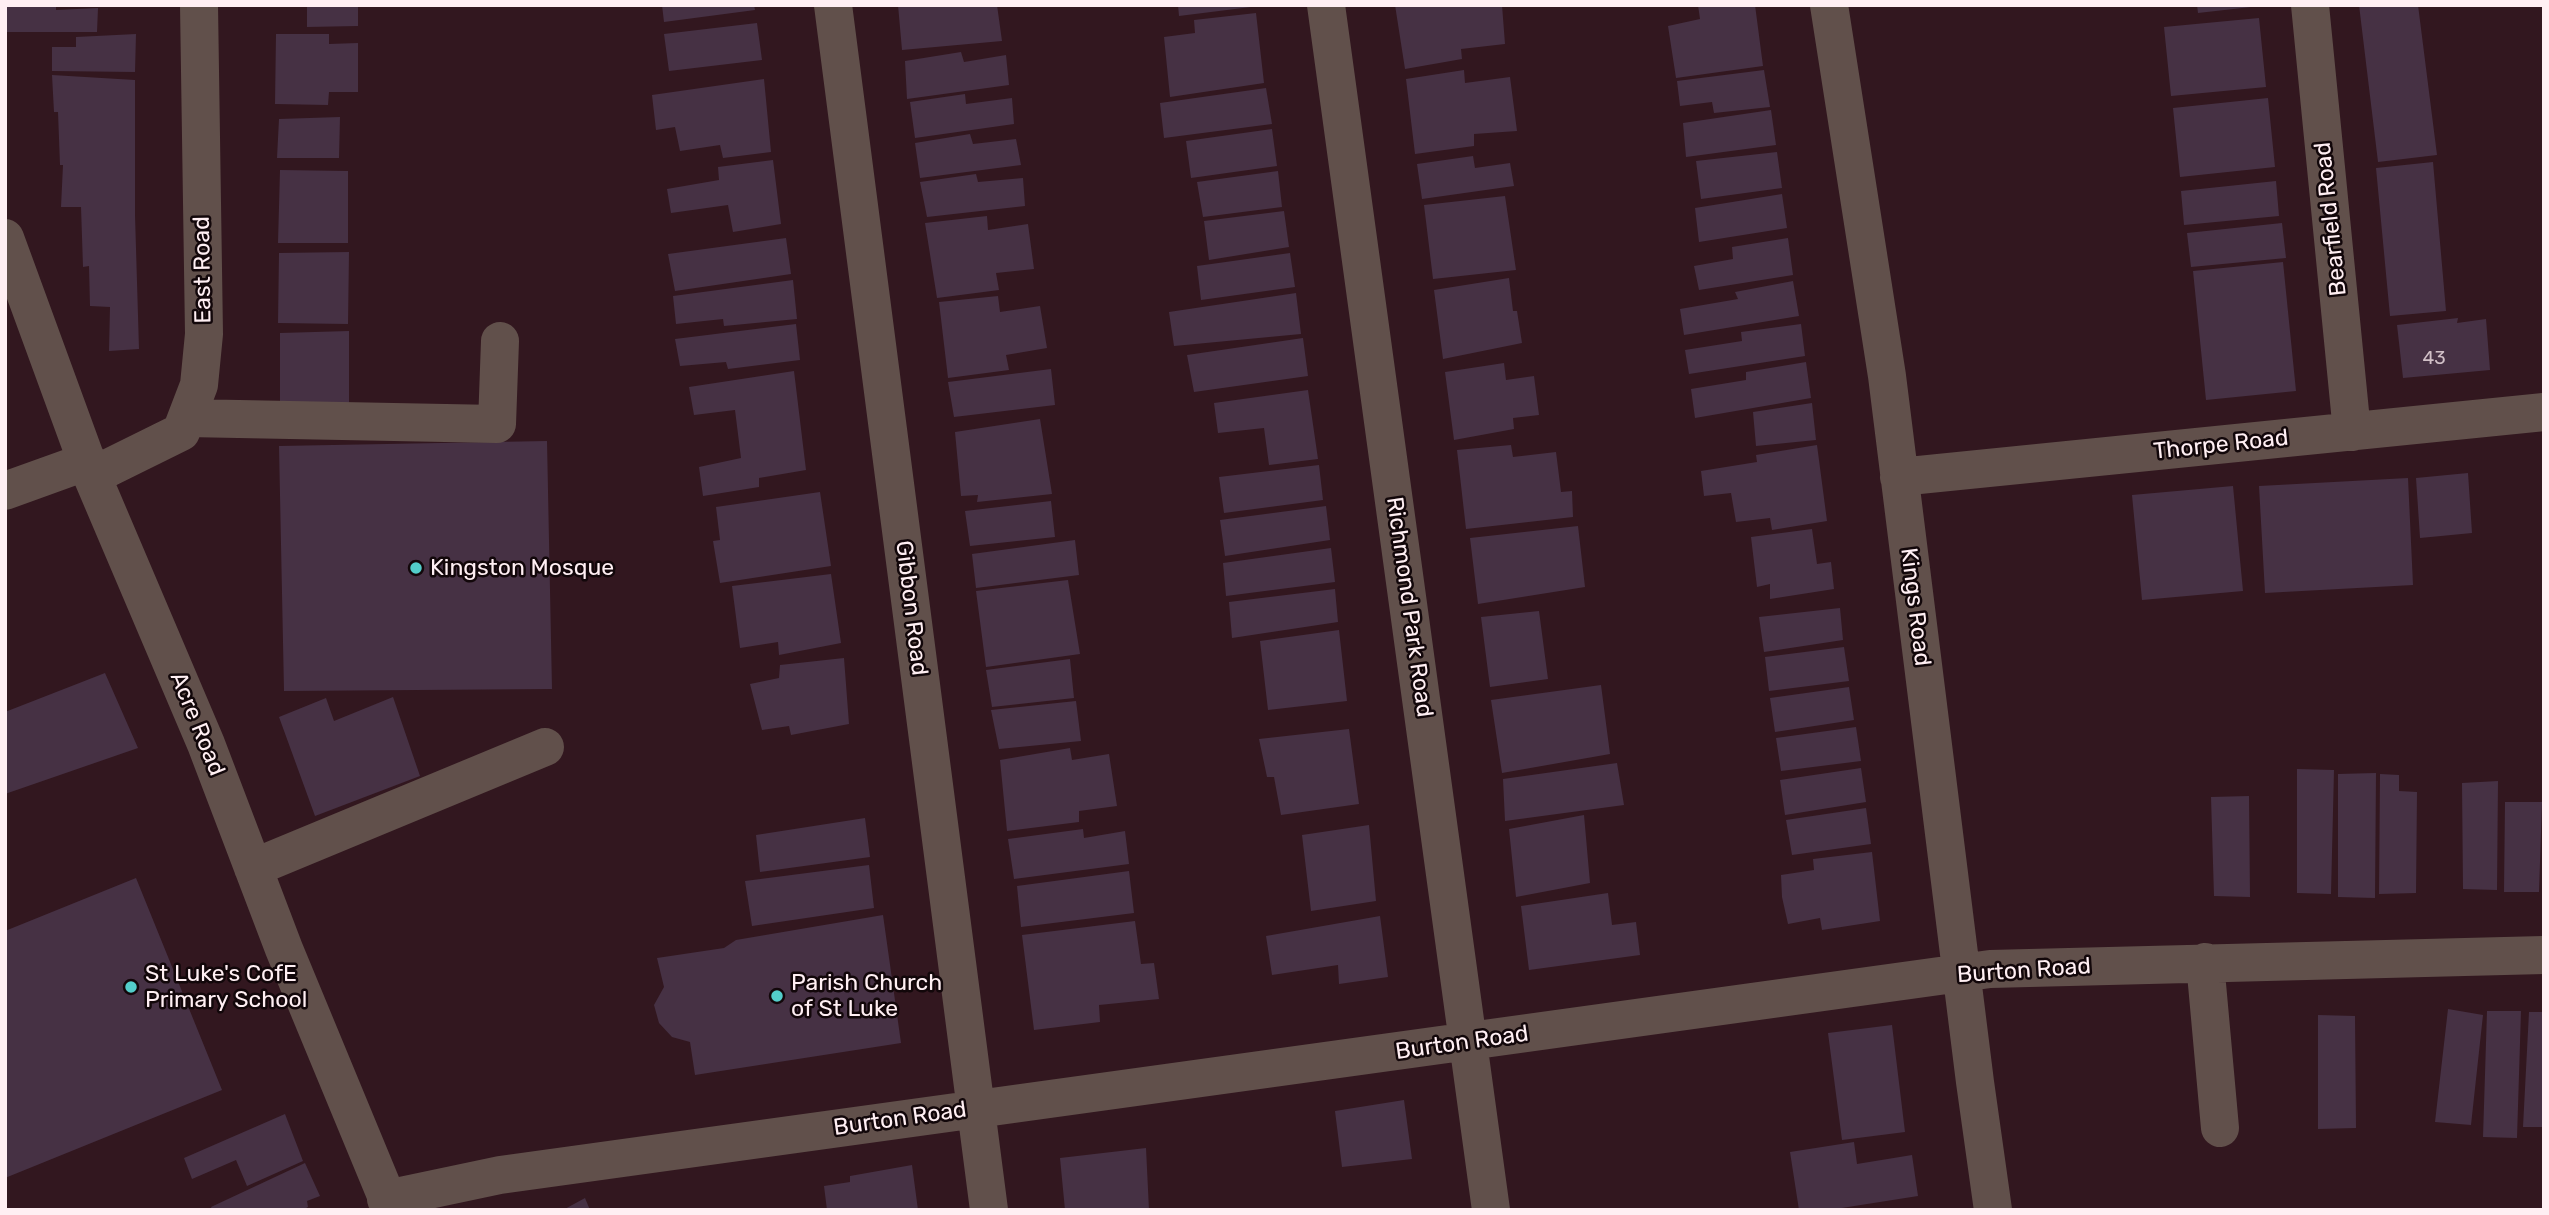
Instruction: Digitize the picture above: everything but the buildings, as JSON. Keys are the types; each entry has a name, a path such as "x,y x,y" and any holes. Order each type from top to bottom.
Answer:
{"street":[{"name":"East Road","path":"5,491 90,469 181,432 187,418 199,385 204,334 199,5"},
{"name":"Gibbon Road","path":"833,5 989,1210"},
{"name":"Richmond Park Road","path":"1326,5 1491,1210"},
{"name":"Kings Road","path":"1829,5 1887,376 1993,1210"},
{"name":"Bearfield Road","path":"2310,5 2352,432"},
{"name":"Acre Road","path":"5,237 90,469 206,744 284,949 389,1204"},
{"path":"187,418 497,424 500,341"},
{"name":"Thorpe Road","path":"1899,477 2544,412"},
{"path":"253,868 545,747"},
{"name":"Burton Road","path":"389,1204 500,1175 1990,969 2544,955"},
{"path":"2204,962 2220,1128"}],"place":[{"name":"Kingston Mosque","path":"416,568"},
{"name":"St Luke's CofE Primary School","path":"131,987"},
{"name":"Parish Church of St Luke","path":"777,996"}]}
